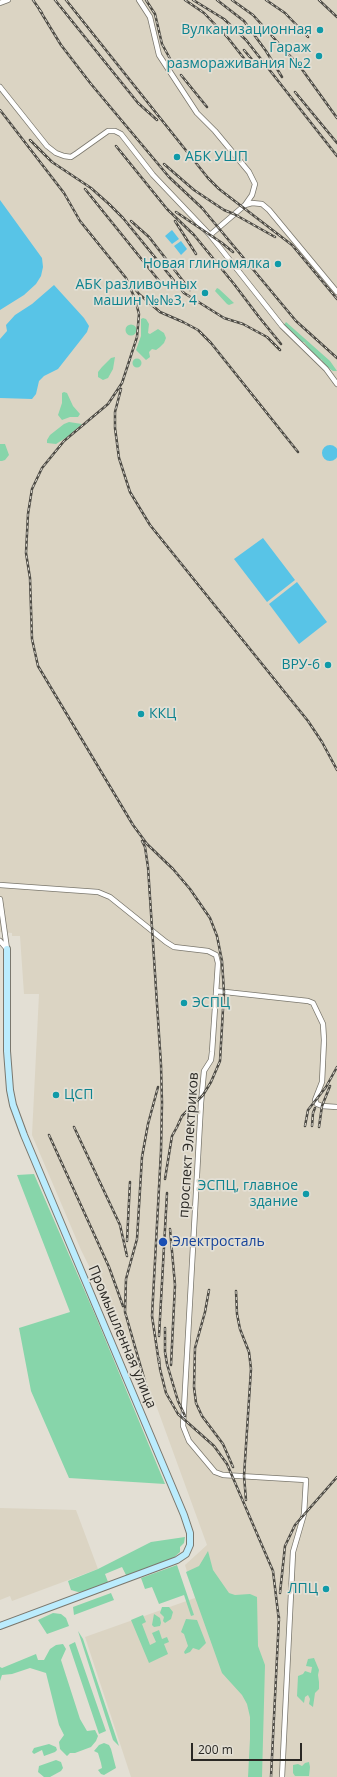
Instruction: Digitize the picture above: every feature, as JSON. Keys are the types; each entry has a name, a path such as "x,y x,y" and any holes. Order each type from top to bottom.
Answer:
{"street":[{"path":"0,3 8,0"},
{"path":"139,0 150,17 159,55 197,113 215,131 250,172 254,184 252,195 245,205 210,235"},
{"path":"0,87 47,146 56,153 64,156 70,156 77,153 108,131 115,131 121,134 153,175 210,235 282,326 326,369 337,384"},
{"path":"245,205 262,204 269,210 337,292"},
{"name":"проспект Электриков","path":"0,885 87,890 110,897 174,947 208,951 216,955 218,963 212,1052 210,1060 204,1071 201,1103 183,1426 189,1441 215,1472 223,1475 306,1480 304,1514 293,1552 282,1777"},
{"name":"Промышленная улица","path":"0,899 6,932 7,1051 10,1090 13,1105 30,1149 184,1515 190,1534 190,1545 186,1554 177,1560 0,1626"},
{"path":"0,941 7,950"},
{"path":"216,991 308,1001 313,1003 323,1024 324,1040 322,1082 314,1100 317,1104 322,1106 337,1107"}],"shaded area":[{"path":"0,0 337,0 337,1777 131,1777 85,1637 195,1598 185,1565 207,1545 156,1405 145,1404 130,1348 81,1250 32,1135 39,994 24,994 20,936 12,936 12,933 0,932"},
{"path":"0,1508 76,1510 98,1569 12,1601 10,1596 0,1600"}],"green space":[{"path":"217,288 234,303 229,305 227,304 215,291"},
{"path":"141,319 146,319 149,324 148,333 150,334 158,329 164,333 166,338 160,347 156,350 152,349 149,352 150,357 146,360 136,350 141,336"},
{"path":"286,322 330,361 337,371 333,371 326,366 321,359 317,359 304,342 301,342 284,325"},
{"path":"131,324 135,326 137,330 135,334 131,336 127,334 125,330 127,326"},
{"path":"115,357 113,369 108,378 103,380 98,377 98,372 102,367 111,358"},
{"path":"135,359 139,359 141,363 139,367 135,367 133,365 133,361"},
{"path":"62,393 67,393 73,406 80,414 78,417 70,417 62,420 58,415 62,403"},
{"path":"69,422 82,424 56,444 47,443 50,435"},
{"path":"0,444 5,444 9,455 2,461 0,461"},
{"path":"34,1174 96,1317 165,1484 69,1478 31,1391 19,1328 70,1312 17,1175"},
{"path":"185,1537 184,1543 180,1547 180,1552 169,1562 127,1577 122,1567 105,1574 108,1582 104,1585 89,1591 78,1592 71,1590 68,1581 98,1569 151,1542"},
{"path":"208,1551 213,1570 229,1593 235,1595 250,1594 257,1597 258,1646 265,1665 262,1777 248,1777 250,1717 247,1704 242,1695 222,1673 186,1572 199,1566"},
{"path":"177,1565 194,1615 191,1616 184,1595 159,1604 152,1587 145,1589 141,1578"},
{"path":"111,1593 114,1600 74,1615 73,1607"},
{"path":"162,1607 169,1607 173,1612 171,1619 165,1623 163,1621 164,1617 160,1613"},
{"path":"53,1613 61,1614 66,1618 69,1626 47,1634 38,1620"},
{"path":"154,1614 160,1618 160,1626 154,1627 152,1625"},
{"path":"143,1615 146,1622 142,1624 150,1645 156,1642 152,1633 159,1630 162,1639 167,1637 169,1642 164,1644 168,1654 149,1663 131,1620"},
{"path":"186,1619 197,1620 206,1643 199,1650 193,1648 190,1652 185,1654 184,1652 188,1646 184,1634 181,1632"},
{"path":"78,1631 83,1639 119,1746 113,1740"},
{"path":"75,1642 106,1731 99,1734 69,1645"},
{"path":"63,1644 66,1649 61,1660 80,1719 87,1731 95,1730 98,1736 91,1747 75,1753 70,1753 67,1756 60,1749 59,1742 64,1735 59,1725 46,1673 30,1668 12,1674 2,1675 0,1681 0,1667 2,1668 36,1654 38,1660 44,1660 50,1649 56,1645"},
{"path":"314,1658 319,1670 319,1689 315,1693 313,1707 309,1704 310,1699 308,1695 305,1697 304,1703 297,1696 298,1676 303,1674 305,1671 311,1673 312,1667 306,1666 308,1659"},
{"path":"104,1743 109,1745 111,1749 116,1768 104,1775 98,1770 102,1768 101,1763 98,1753 94,1751 99,1745"},
{"path":"49,1744 56,1747 57,1750 55,1752 44,1756 42,1750 34,1754 32,1752 34,1748"},
{"path":"56,1760 61,1762 63,1768 61,1771 50,1777 44,1777 38,1772 39,1766"},
{"path":"309,1762 309,1776 295,1776 293,1773 293,1765 298,1764 302,1766"}],"water":[{"path":"0,200 42,258 43,267 41,276 36,284 24,295 0,310"},
{"path":"172,230 179,239 172,244 165,236"},
{"path":"181,241 187,249 181,255 174,246"},
{"path":"54,285 84,318 89,326 87,332 58,369 44,376 39,381 36,394 32,399 0,398 0,339 7,331 6,325 15,315 32,304"},
{"path":"327,445 333,445 338,450 336,459 333,461 327,461 322,456 322,450"},
{"path":"263,538 295,580 267,602 234,559"},
{"path":"297,582 327,622 299,644 269,604"}],"railway":[{"path":"33,0 42,13"},
{"path":"55,0 138,103 157,120"},
{"path":"66,0 208,178 219,189 292,245 337,299"},
{"path":"146,0 155,14 162,44 174,66"},
{"path":"185,0 204,13 228,38 246,61"},
{"path":"193,0 224,19 246,40 337,156"},
{"path":"217,0 244,21 266,51 282,77"},
{"path":"232,0 253,15 301,68 337,118"},
{"path":"266,0 285,13 308,37"},
{"path":"319,0 337,17"},
{"path":"39,9 61,45 91,84 169,177 202,208 296,321 337,358"},
{"path":"244,50 254,62"},
{"path":"181,75 207,107"},
{"path":"295,92 337,143"},
{"path":"0,110 64,193 80,221 126,278 135,299 139,314 137,337 122,383 108,404 64,441 42,468 32,489 28,514 26,553 30,578 32,639 38,666 133,825 147,844 173,869 190,889 210,918 217,936 222,961 224,992 220,1061 211,1082 203,1095 182,1116 172,1136 165,1179"},
{"path":"30,140 52,162 91,188 109,204 123,218 184,293 224,318 243,324 267,337 280,350"},
{"path":"116,146 167,209 194,235 281,344"},
{"path":"164,164 194,190 224,210 275,237"},
{"path":"85,189 160,282"},
{"path":"176,212 233,252"},
{"path":"131,221 149,237 190,290"},
{"path":"175,221 196,254"},
{"path":"132,285 139,294 160,312 198,330 211,343 298,452"},
{"path":"121,389 115,412 115,428 119,458 130,492 150,525 308,721 322,742 337,770"},
{"path":"142,841 145,847 148,867 161,1065 161,1151 152,1316 159,1363"},
{"path":"305,1126 308,1110 326,1087 337,1067"},
{"path":"319,1127 322,1106 330,1086"},
{"path":"148,1392 125,1312 126,1279 137,1239 142,1157 148,1124 158,1087"},
{"path":"312,1126 315,1108"},
{"path":"74,1127 120,1225 127,1256"},
{"path":"49,1135 109,1267 123,1306"},
{"path":"127,1241 130,1182"},
{"path":"159,1336 167,1193"},
{"path":"170,1229 175,1285 171,1365"},
{"path":"209,1290 205,1312 195,1348 194,1387 196,1403 202,1416 223,1444 233,1467"},
{"path":"236,1291 237,1314 240,1329 249,1352 251,1369 244,1476 246,1500"},
{"path":"165,1328 165,1352 167,1364 178,1401 185,1416"},
{"path":"159,1358 166,1393 178,1414 214,1446 227,1464 273,1571 279,1621"},
{"path":"280,1593 285,1546 295,1525 337,1477"},
{"path":"271,1777 279,1617"}],"place":[{"name":"Вулканизационная","path":"320,30"},
{"name":"Гараж размораживания №2","path":"319,56"},
{"name":"АБК УШП","path":"177,157"},
{"name":"Новая глиномялка","path":"278,264"},
{"name":"АБК разливочных машин №№3, 4","path":"205,293"},
{"name":"ВРУ-6","path":"328,665"},
{"name":"ККЦ","path":"141,714"},
{"name":"ЭСПЦ","path":"184,1003"},
{"name":"ЦСП","path":"56,1095"},
{"name":"ЭСПЦ, главное здание","path":"306,1194"},
{"name":"Электросталь","path":"163,1242"},
{"name":"ЛПЦ","path":"326,1589"}]}
